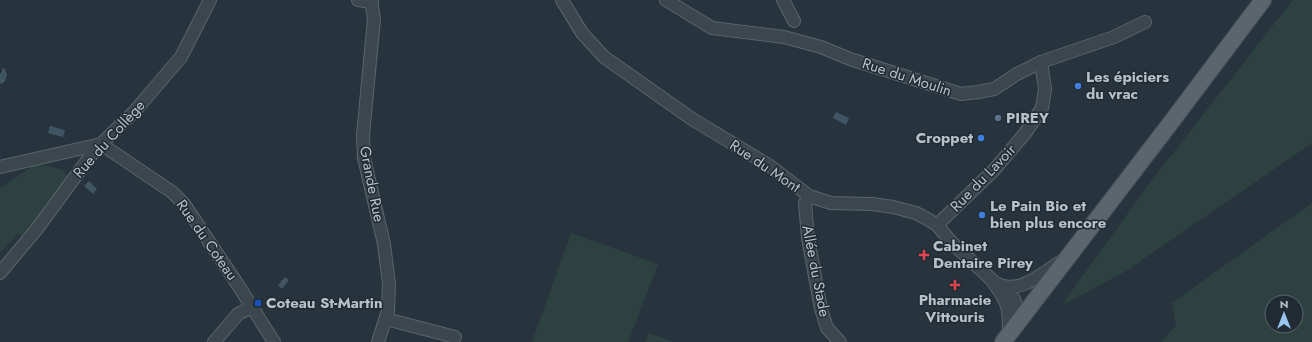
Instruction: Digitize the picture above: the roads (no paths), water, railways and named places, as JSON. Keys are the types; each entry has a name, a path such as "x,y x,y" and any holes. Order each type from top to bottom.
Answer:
{"main road":[{"path":"1006,338 1263,0"}],"street":[{"name":"Rue du Collège","path":"0,274 36,230 89,158 101,144 134,112 180,57 210,0"},
{"path":"358,0 372,1"},
{"name":"Rue du Mont","path":"562,0 582,33 604,57 692,119 770,166 809,196 831,203 872,204 893,207 916,213 937,225 952,243 995,282"},
{"name":"Rue du Moulin","path":"666,0 712,28 784,37 821,47 850,59 961,94 994,89 1017,74 1041,62 1114,37 1145,22"},
{"path":"783,0 794,21"},
{"name":"Grande Rue","path":"372,1 374,19 363,142 364,158 384,244 389,284 386,319 378,342"},
{"name":"Rue du Lavoir","path":"937,225 994,170 1026,132 1042,108 1045,89 1041,62"},
{"path":"0,167 101,144"},
{"name":"Rue du Coteau","path":"101,144 172,192 184,204 274,342"},
{"path":"79,149 85,151 89,158 107,156 123,159"},
{"name":"Allée du Stade","path":"809,196 805,203 808,238 821,309 827,328 840,342"},
{"path":"995,282 1012,287 1023,284 1068,257"},
{"path":"995,282 1014,300 1021,318"},
{"path":"995,282 1006,302 1009,312 1006,338"},
{"path":"214,342 238,314 252,307"},
{"path":"386,319 455,337"}],"water":[{"path":"2,68 5,69 7,75 2,84 0,83 0,74 2,72"},
{"path":"836,112 849,118 846,125 833,118"},
{"path":"50,126 65,130 63,137 48,133"},
{"path":"89,181 97,189 93,194 84,186"},
{"path":"285,277 289,280 282,289 278,285"}],"place":[{"name":"Les épiciers du vrac","path":"1078,86"},
{"name":"PIREY","path":"998,118"},
{"name":"Croppet","path":"981,138"},
{"name":"Le Pain Bio et bien plus encore","path":"982,215"},
{"name":"Cabinet Dentaire Pirey","path":"924,255"},
{"name":"Pharmacie Vittouris","path":"955,285"},
{"name":"Coteau St-Martin","path":"258,303"}]}
